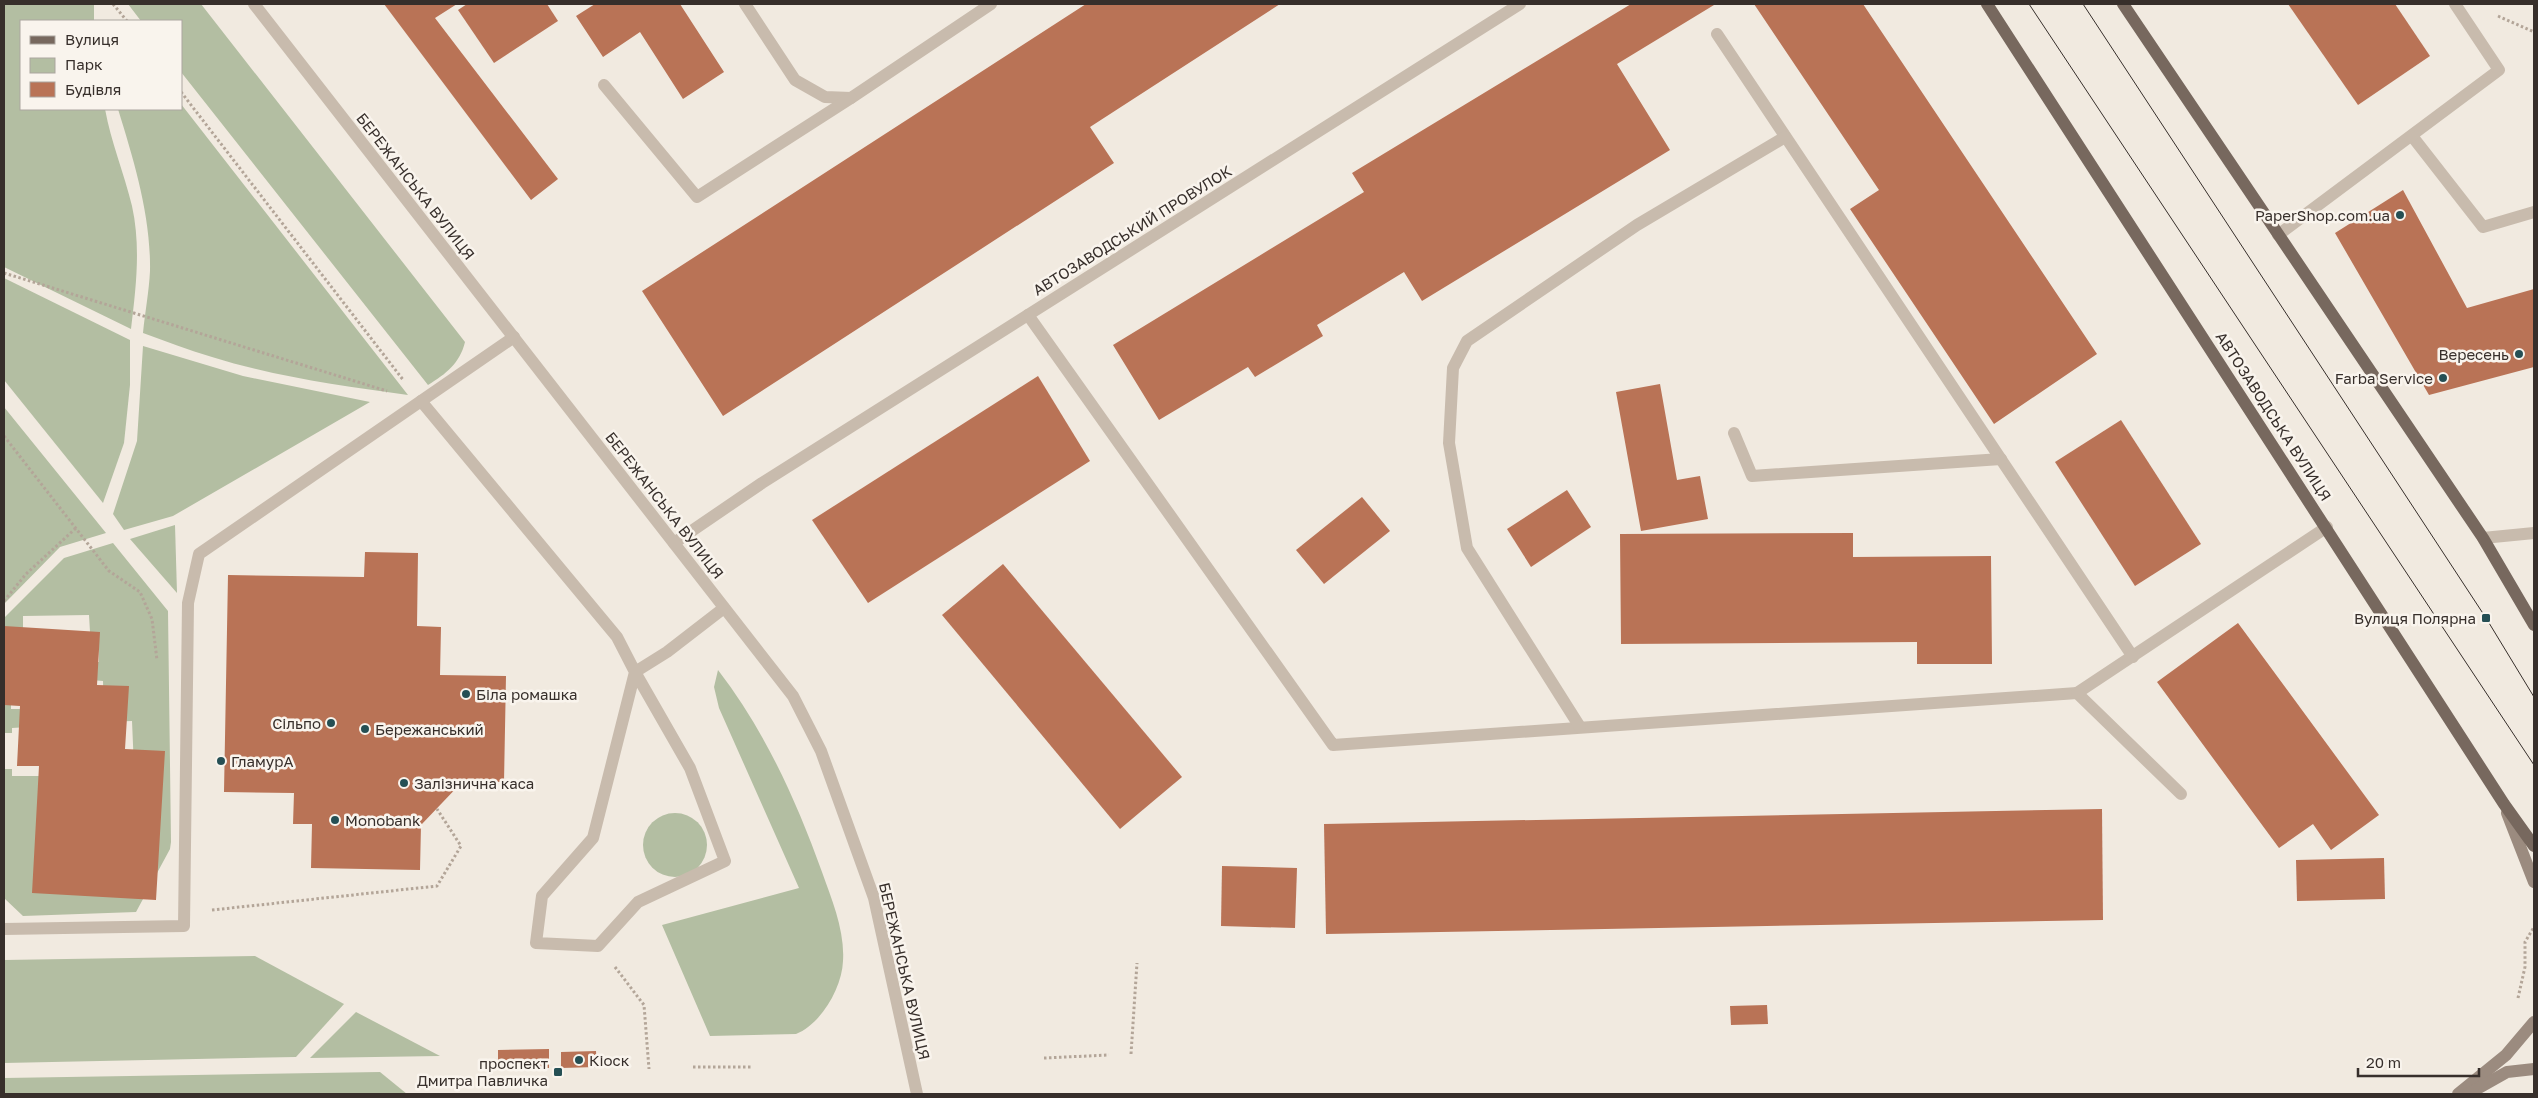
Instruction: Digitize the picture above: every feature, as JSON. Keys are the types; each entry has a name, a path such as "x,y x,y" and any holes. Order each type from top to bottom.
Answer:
{"main road":[{"name":"АВТОЗАВОДСЬКА ВУЛИЦЯ","path":"1987,4 2327,527 2504,804 2534,846"},
{"path":"2123,4 2483,538 2534,625"},
{"path":"2504,804 2534,882"},
{"path":"2458,1094 2506,1055 2534,1022"},
{"path":"2468,1094 2507,1072 2534,1069"}],"street":[{"name":"БЕРЕЖАНСЬКА ВУЛИЦЯ","path":"254,4 793,696 821,751 874,898 917,1094"},
{"path":"745,4 795,80 825,97 851,98"},
{"path":"604,85 697,197 851,98 991,4"},
{"name":"АВТОЗАВОДСЬКИЙ ПРОВУЛОК","path":"674,543 762,483 1520,4"},
{"path":"2278,235 2499,70 2455,4"},
{"path":"1717,34 2133,657"},
{"path":"2412,136 2483,227 2534,212"},
{"path":"1580,727 1467,548 1449,443 1453,368 1467,341 1637,226 1785,137"},
{"path":"1028,315 1333,745 2077,694 2327,527"},
{"path":"4,929 184,926 188,604 199,554 514,337"},
{"path":"421,401 617,637 635,672 690,768 725,861 638,902 598,946 536,943 542,896 593,838 635,672 666,652 724,608"},
{"path":"1734,433 1752,476 2001,459"},
{"path":"2483,538 2534,533"},
{"path":"2077,694 2182,794"}],"path":[{"path":"113,4 125,20"},
{"path":"182,93 421,401"},
{"path":"4,273 421,401"},
{"path":"4,436 109,571"},
{"path":"4,601 26,574 76,528"},
{"path":"184,913 438,886 461,846 437,808"},
{"path":"2512,1004 2518,997 2525,967 2525,942 2534,927"},
{"path":"598,946 644,1005 649,1069"},
{"path":"1131,1054 1137,963"},
{"path":"1044,1058 1109,1054"},
{"path":"693,1067 751,1067"}],"green space":[{"path":"4,4 94,4 94,20 20,20 20,110 105,110 135,221 137,267 131,329 4,267"},
{"path":"128,4 201,4 465,342 456,362 441,377 428,385 182,73 182,20 140,20"},
{"path":"182,105 408,395 260,370 203,354 143,333 149,287 150,250 145,209 118,110 182,110"},
{"path":"4,278 130,340 130,385 124,443 103,503 4,380"},
{"path":"143,346 243,376 370,402 173,516 124,530 113,514 137,441"},
{"path":"4,407 106,533 60,547 4,604"},
{"path":"175,525 177,593 130,539"},
{"path":"113,543 168,611 170,849 136,912 23,916 4,898 4,769 12,769 12,776 62,776 134,768 132,721 104,722 103,681 91,680 90,662 99,662 99,633 90,632 89,615 23,616 23,639 11,680 11,709 27,709 28,727 12,728 12,733 4,733 4,618 64,558"},
{"path":"718,670 750,717 778,767 822,872 840,927 843,961 839,982 822,1014 805,1029 796,1034 710,1036 662,925 799,888 719,708 714,687"},
{"path":"675,813 687,816 698,822 704,833 707,845 704,857 698,868 687,874 675,877 663,874 652,868 646,857 643,845 646,833 652,822 663,816"},
{"path":"255,956 344,1004 296,1057 4,1063 4,960"},
{"path":"356,1012 440,1056 310,1058"},
{"path":"380,1072 407,1094 4,1094 4,1078"}],"building":[{"path":"384,4 457,4 435,18 558,179 531,200"},
{"path":"467,4 547,4 558,21 494,63 458,10"},
{"path":"595,4 680,4 724,72 683,99 640,32 603,57 576,16"},
{"path":"1086,4 1280,4 1090,127 1114,163 723,416 642,291"},
{"path":"1631,4 1714,5 1617,64 1670,150 1422,301 1404,272 1317,325 1323,336 1255,377 1248,367 1159,420 1113,345 1364,192 1352,173"},
{"path":"1754,4 1863,4 2097,354 1994,424 1850,209 1879,190"},
{"path":"2288,4 2395,4 2430,56 2358,105"},
{"path":"2403,190 2467,308 2534,289 2534,367 2429,395 2335,233"},
{"path":"1038,376 1090,461 868,603 812,520"},
{"path":"1660,384 1677,480 1700,476 1708,519 1641,531 1616,392"},
{"path":"2121,420 2201,544 2135,586 2055,462"},
{"path":"1567,490 1591,527 1531,567 1507,529"},
{"path":"1362,497 1390,531 1324,584 1296,550"},
{"path":"1853,533 1853,557 1991,556 1992,664 1917,664 1917,642 1621,644 1620,534"},
{"name":"Бережанський","path":"365,552 418,553 417,626 441,627 440,675 506,676 504,782 463,781 421,825 420,870 311,868 312,824 293,824 294,793 224,792 228,575 364,577"},
{"path":"1003,564 1182,777 1120,829 942,615"},
{"path":"2238,623 2379,815 2331,850 2313,824 2279,848 2157,682"},
{"path":"4,626 100,632 97,685 129,686 125,749 165,751 156,900 32,893 39,766 17,766 20,706 4,705"},
{"path":"2102,809 2103,920 1326,934 1324,824"},
{"path":"2384,858 2385,899 2297,901 2296,860"},
{"path":"1222,866 1297,868 1295,928 1221,926"},
{"path":"1767,1005 1768,1024 1731,1025 1730,1006"},
{"path":"549,1049 549,1068 498,1068 498,1050"},
{"name":"Кіоск","path":"596,1051 597,1067 561,1068 561,1052"}],"tram line":[{"path":"2029,4 2534,765"},
{"path":"2083,4 2486,618 2534,697"}],"place":[{"name":"PaperShop.com.ua","path":"2400,215"},
{"name":"Вересень","path":"2519,354"},
{"name":"Farba Service","path":"2443,378"},
{"name":"Вулиця Полярна","path":"2486,618"},
{"name":"Біла ромашка","path":"466,694"},
{"name":"Сільпо","path":"331,723"},
{"name":"Бережанський","path":"365,729"},
{"name":"ГламурА","path":"221,761"},
{"name":"Залізнична каса","path":"404,783"},
{"name":"Monobank","path":"335,820"},
{"name":"Кіоск","path":"579,1060"},
{"name":"проспект Дмитра Павличка","path":"558,1072"}]}
